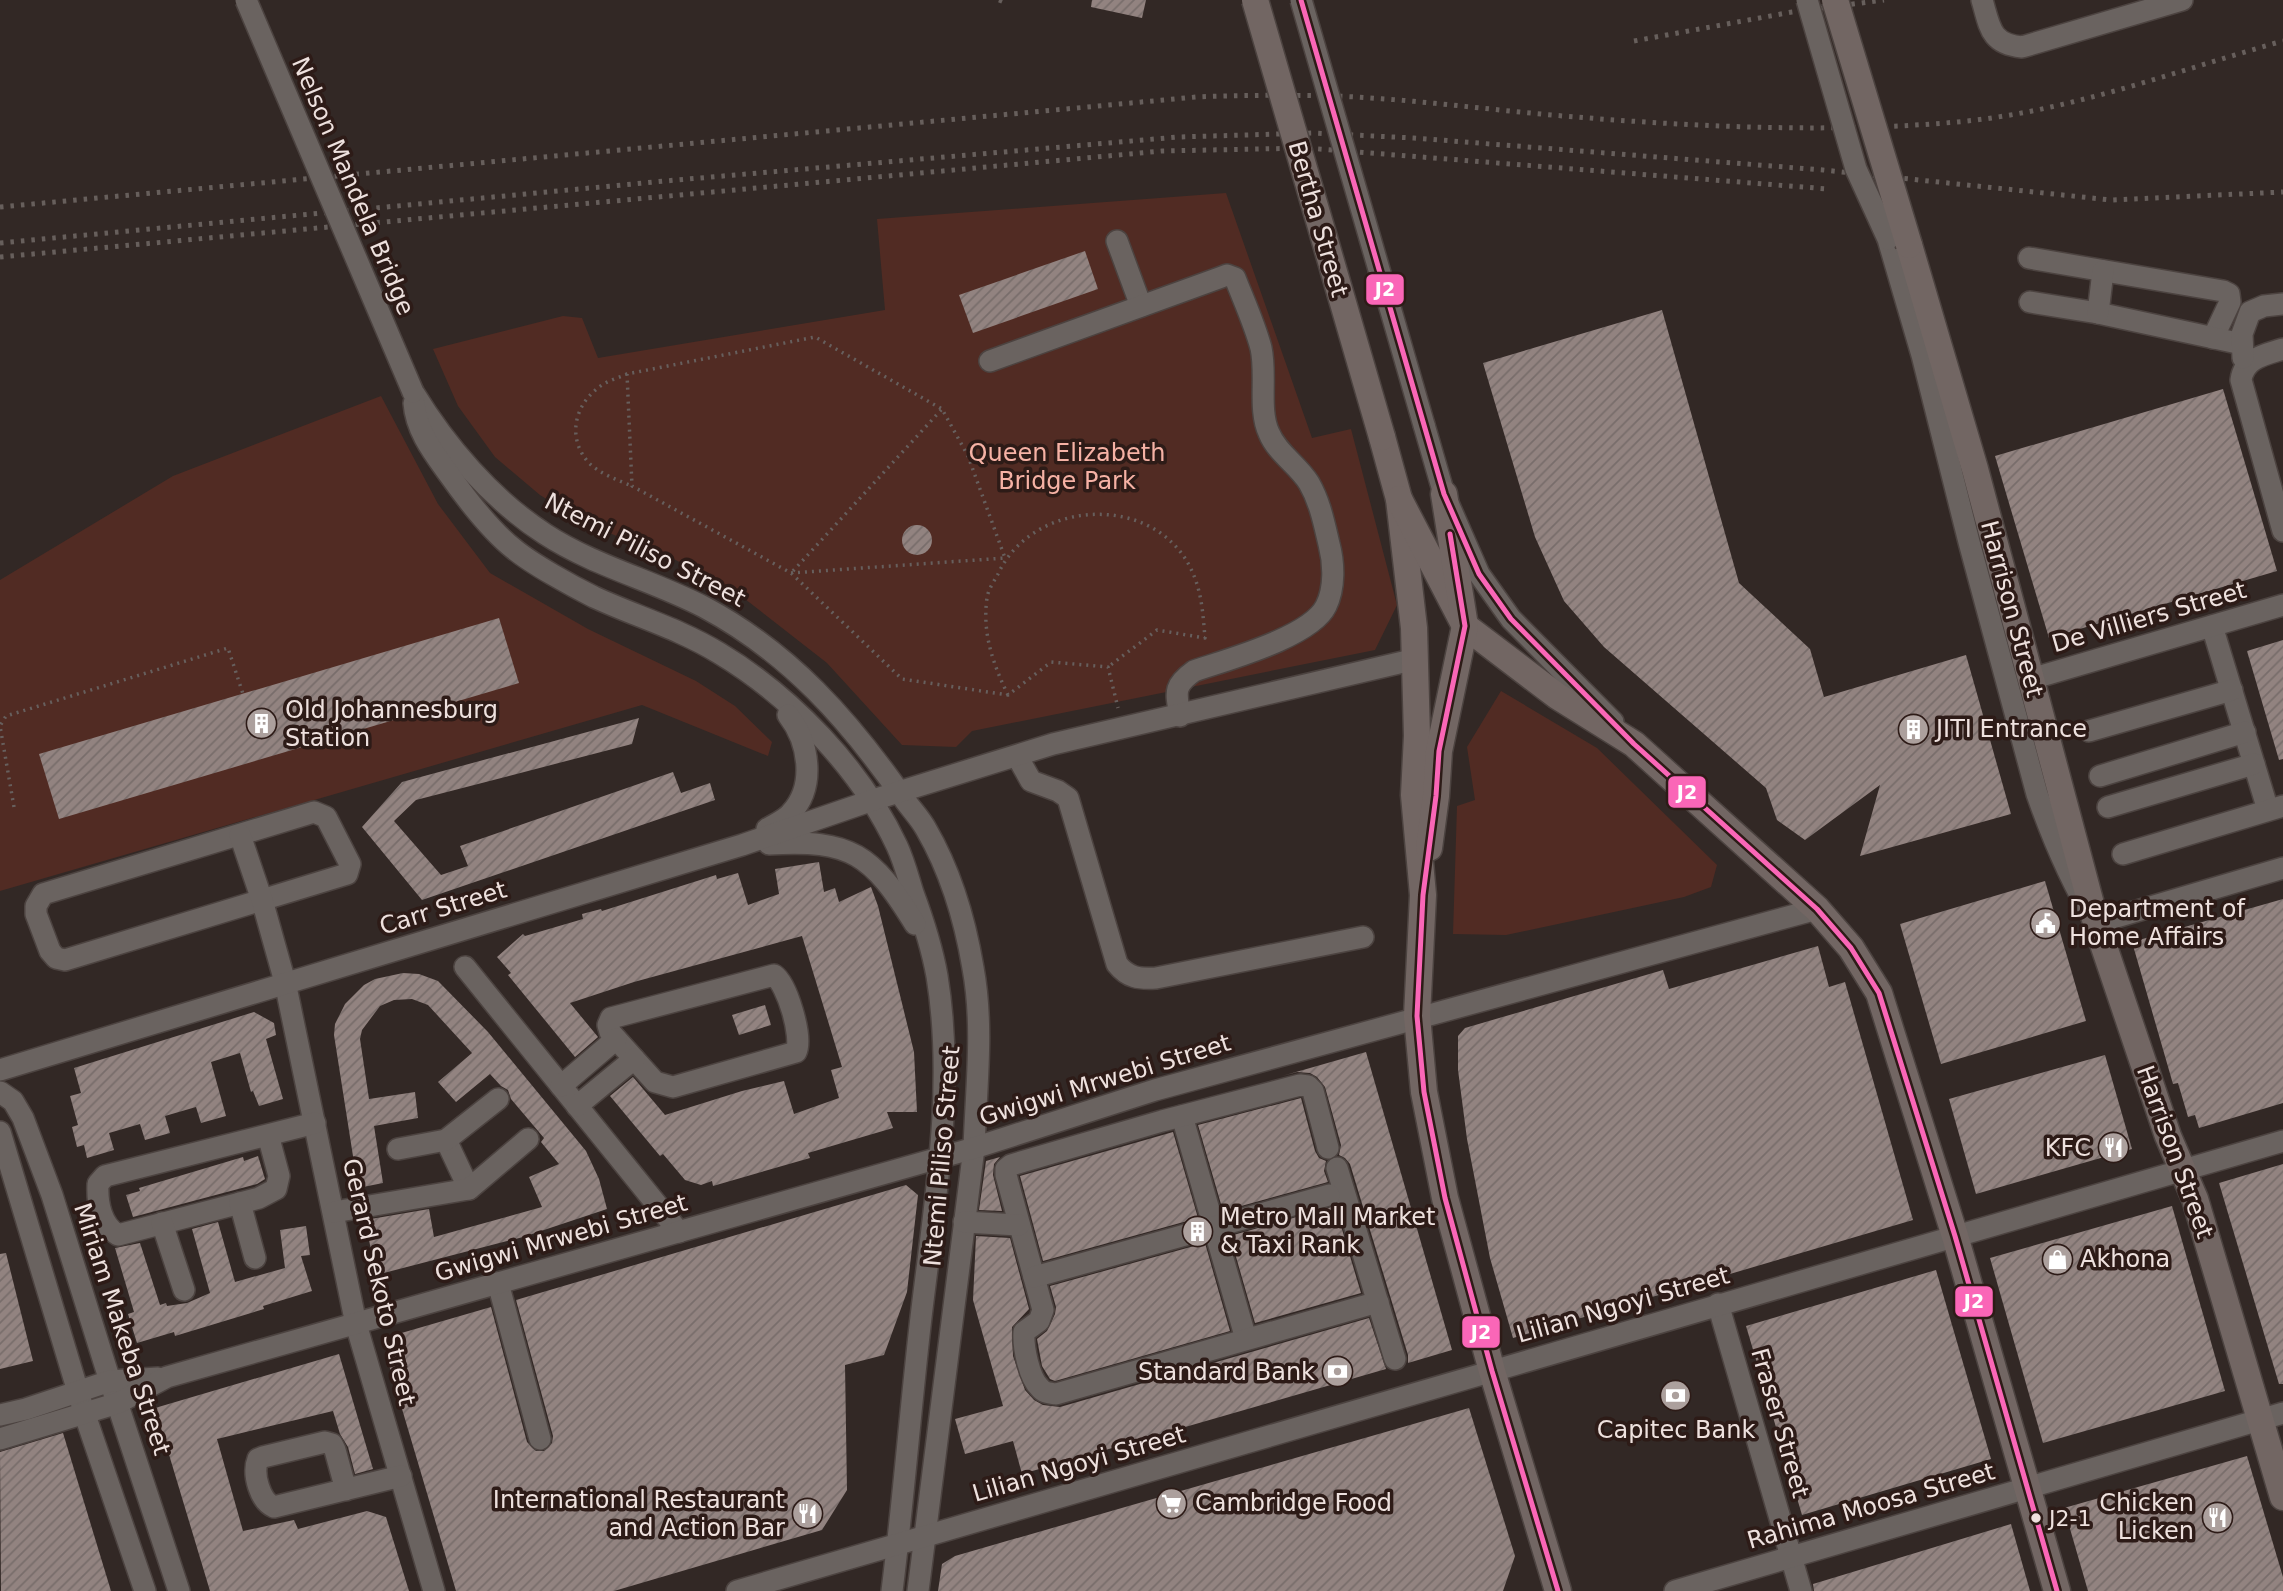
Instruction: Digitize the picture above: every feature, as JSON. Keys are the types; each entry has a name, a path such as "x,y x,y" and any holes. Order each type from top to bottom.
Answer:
{"main road":[{"name":"Bertha Street","path":"1255,0 1399,499"},
{"name":"Harrison Street","path":"1835,0 1898,242 1975,469 2096,923 2168,1136 2195,1199 2272,1416 2283,1497"},
{"path":"1444,494 1465,626 1439,751 1423,895 1417,1016 1424,1091 1443,1186 1492,1371 1558,1591"},
{"path":"1399,499 1465,626 1557,696 1634,744 1817,909 1851,948 1879,993 1955,1236 2057,1591"},
{"path":"1399,499 1411,591 1416,659 1414,795 1423,895"}],"street":[{"name":"Nelson Mandela Bridge","path":"246,0 414,393"},
{"path":"1301,0 1444,494 1479,574 1500,606 1634,744"},
{"path":"1807,0 1856,169 1898,242 1922,355 1972,555 2037,794 2050,833 2073,885 2096,923 2283,868"},
{"path":"1982,0 1996,38 2002,43 2022,47 2182,0"},
{"path":"1116,241 1141,306"},
{"path":"2029,258 2223,291 2229,294 2230,302 2213,338"},
{"path":"2098,313 2103,271"},
{"path":"990,360 1227,275 1235,278 1261,348 1267,431 1308,481 1322,511 1331,554 1332,587 1325,608 1312,623 1278,641 1194,671 1182,680 1177,687 1180,716"},
{"path":"2030,302 2098,313 2242,344"},
{"path":"2283,304 2264,306 2250,312 2244,323 2242,344 2242,374 2283,531"},
{"path":"2242,374 2259,356 2283,349"},
{"name":"Ntemi Piliso Street","path":"414,393 413,407 426,441 462,493 513,549 592,595 717,651 766,686 813,728 873,800 898,848 922,918 936,972 942,1013 941,1157 919,1329 892,1591"},
{"name":"Ntemi Piliso Street","path":"414,393 479,479 546,535 732,622 796,671 828,702 871,752 925,828 943,865 959,905 974,970 979,1018 974,1148 918,1591"},
{"name":"De Villiers Street","path":"2031,679 2283,605"},
{"path":"2123,854 2276,808 2254,764 2212,626"},
{"name":"Carr Street","path":"0,1070 742,845 873,800 1053,744 1416,659"},
{"path":"742,845 789,815 801,799 806,782 805,744 796,725 766,686"},
{"path":"2089,730 2232,690"},
{"path":"2100,776 2245,732"},
{"path":"1017,756 1031,781 1058,791 1068,798 1117,964 1124,973 1137,979 1156,978 1363,937"},
{"path":"2108,807 2254,764"},
{"path":"314,812 326,817 350,864 346,874 262,900 65,960 56,958 50,951 36,914 36,906 43,894 314,812"},
{"name":"Gerard Sekoto Street","path":"240,835 285,982 356,1324 434,1591"},
{"path":"742,845 818,843 847,850 869,862 895,891 929,949"},
{"name":"Gwigwi Mrwebi Street","path":"0,1415 110,1381 167,1377 974,1148 1155,1090 1417,1016 1817,909"},
{"path":"465,967 679,1232"},
{"path":"774,975 783,984 799,1044 796,1052 673,1087 655,1082 616,1039 608,1025 611,1018 774,975"},
{"path":"561,1086 616,1039"},
{"path":"577,1105 634,1059"},
{"path":"1328,1148 1313,1091 1308,1086 1300,1085 1172,1118 1011,1165 1006,1169 1009,1185 1043,1310 1039,1321 1027,1328 1023,1336 1033,1379 1045,1392 1056,1394 1378,1302"},
{"path":"1155,1090 1172,1118 1215,1227 1246,1339"},
{"name":"Miriam Makeba Street","path":"0,1092 13,1101 23,1118 52,1195 179,1591"},
{"path":"398,1149 446,1140 498,1099"},
{"path":"268,1135 279,1176 276,1189 259,1198 118,1235 108,1230 97,1201 98,1184 105,1177 268,1135 315,1123"},
{"path":"0,1132 85,1415 145,1591"},
{"path":"334,1212 469,1189 528,1139"},
{"path":"446,1140 469,1189"},
{"name":"Lilian Ngoyi Street","path":"737,1591 2283,1141"},
{"path":"1336,1168 1395,1359"},
{"path":"969,1186 1009,1185"},
{"path":"1034,1277 1329,1195"},
{"path":"240,1203 255,1258"},
{"path":"964,1222 1019,1225"},
{"path":"162,1223 184,1290"},
{"path":"498,1283 540,1438"},
{"name":"Fraser Street","path":"1718,1304 1801,1591"},
{"name":"Gwigwi Mrwebi Street","path":"0,1439 118,1404 167,1377"},
{"name":"Rahima Moosa Street","path":"1675,1591 2272,1416"},
{"path":"346,1490 401,1476"}],"path":[{"path":"1005,558 968,456 942,409 816,337 627,374 600,386 583,402 575,420 580,452 590,464 791,573 902,679 1008,695 1051,662 1108,667 1157,631 1205,638 1202,600 1192,569 1176,547 1154,530 1124,516 1096,512 1068,517 1035,531 1005,558 987,596 987,632 994,666 1008,695"},
{"path":"627,374 632,486"},
{"path":"791,573 942,409"},
{"path":"791,573 1005,558"},
{"path":"14,807 0,726 6,716 228,648 243,694"},
{"path":"1108,667 1119,713"}],"green space":[{"name":"Queen Elizabeth Bridge Park","path":"1226,193 1312,438 1351,429 1397,605 1375,650 972,731 956,747 902,745 827,663 736,592 670,557 589,525 540,495 495,457 458,406 433,349 563,316 582,318 598,358 885,310 877,219"},
{"path":"381,396 438,504 490,573 588,629 696,681 735,706 772,742 768,756 642,705 0,891 0,580 173,476"},
{"path":"1501,691 1597,748 1717,865 1711,887 1684,897 1506,935 1453,934 1457,806 1475,800 1467,747"}],"building":[{"path":"1092,0 1146,0 1142,18 1091,7"},
{"path":"1085,251 1098,289 973,333 959,295"},
{"path":"1662,310 1739,583 1810,649 1824,697 1966,655 2011,814 1860,856 1880,785 1805,840 1777,820 1766,788 1604,647 1564,601 1535,537 1483,363"},
{"path":"2223,389 2277,571 2049,638 1995,456"},
{"path":"917,525 928,529 932,540 928,551 917,555 906,551 902,540 906,529"},
{"name":"Old Johannesburg Station","path":"499,618 519,683 59,819 39,754"},
{"path":"2283,640 2283,759 2279,760 2247,651"},
{"path":"639,718 632,744 416,800 394,821 441,875 468,866 460,846 673,772 681,793 710,783 715,800 422,900 362,827 402,782"},
{"path":"819,862 824,892 835,888 839,902 871,887 914,1052 917,1112 887,1112 893,1128 808,1153 810,1158 713,1186 712,1181 701,1185 685,1180 663,1154 660,1156 610,1096 633,1077 665,1115 784,1081 794,1114 839,1098 831,1070 842,1067 802,936 634,982 570,1003 598,1037 575,1057 508,975 511,973 497,957 523,934 525,936 583,919 582,914 601,909 602,911 716,875 717,879 738,873 748,905 779,894 775,869"},
{"path":"2045,881 2086,1021 1941,1064 1900,924"},
{"path":"2283,899 2283,1103 2199,1128 2195,1115 2188,1117 2178,1083 2173,1084 2132,942"},
{"name":"Metro Mall Market & Taxi Rank","path":"1818,946 1829,987 1845,982 1913,1220 1513,1338 1490,1258 1467,1139 1458,1070 1458,1036 1465,1028 1663,970 1669,989"},
{"path":"403,973 419,974 438,981 488,1032 586,1151 599,1179 607,1209 523,1237 376,1275 365,1220 429,1209 434,1237 542,1207 529,1177 559,1164 541,1142 544,1138 511,1099 508,1090 490,1074 456,1102 438,1082 472,1053 428,1005 412,999 394,1000 380,1006 362,1030 360,1039 369,1099 415,1092 418,1118 374,1126 383,1183 358,1188 334,1035 335,1024 345,1004 364,985 375,979"},
{"path":"765,1005 771,1025 739,1035 732,1015"},
{"path":"254,1012 274,1023 276,1035 266,1039 283,1099 259,1106 253,1091 251,1092 240,1053 211,1062 226,1116 201,1123 196,1107 165,1116 170,1133 145,1140 140,1124 109,1133 114,1150 87,1158 84,1145 77,1147 72,1127 78,1125 70,1096 81,1093 74,1068"},
{"path":"1366,1052 1452,1350 1408,1363 1408,1355 1350,1164 1339,1155 1341,1145 1325,1087 1310,1073 1297,1072 1282,1076"},
{"path":"2105,1055 2132,1149 1976,1194 1949,1099"},
{"path":"1301,1098 1315,1151 1319,1158 1326,1161 1324,1171 1328,1182 1223,1211 1198,1125"},
{"path":"1173,1132 1198,1218 1043,1261 1020,1176"},
{"path":"258,1156 265,1179 257,1184 133,1217 126,1195 140,1191 139,1188 243,1157 244,1161"},
{"path":"1000,1157 994,1164 993,1175 1002,1211 979,1210 986,1161"},
{"path":"2283,1164 2283,1384 2279,1384 2219,1183"},
{"path":"906,1185 918,1195 907,1292 884,1355 845,1365 847,1490 822,1530 614,1591 456,1591 386,1355 398,1334 491,1307 527,1442 536,1451 544,1451 552,1443 553,1436 516,1300"},
{"path":"1335,1206 1361,1293 1255,1323 1230,1236"},
{"path":"2172,1206 2225,1391 2043,1443 1990,1258"},
{"path":"218,1222 235,1282 285,1268 280,1230 306,1226 310,1255 301,1256 312,1291 263,1306 264,1309 175,1336 174,1332 137,1343 128,1314 134,1312 115,1248 140,1243 160,1305 187,1303 210,1293 192,1229"},
{"path":"976,1236 1010,1238 1029,1309 1012,1327 1013,1356 1025,1390 1043,1405 1060,1407 1369,1318 1386,1369 1022,1474 1013,1441 965,1454 955,1419 1003,1406 973,1300"},
{"path":"1205,1243 1230,1331 1055,1381 1050,1379 1042,1366 1037,1339 1047,1331 1055,1314 1056,1307 1050,1286"},
{"path":"6,1253 33,1361 0,1369 0,1254"},
{"path":"1936,1270 1991,1459 1802,1515 1746,1326"},
{"path":"339,1354 373,1469 355,1474 348,1447 340,1434 333,1411 217,1439 243,1531 294,1520 298,1529 367,1511 386,1517 409,1591 210,1591 155,1408"},
{"path":"1469,1408 1515,1556 1503,1591 938,1591 942,1564 955,1556"},
{"path":"63,1433 111,1591 1,1591 0,1452"},
{"path":"2247,1456 2283,1577 2283,1591 2088,1591 2064,1508"},
{"path":"2011,1524 2030,1591 1814,1591 1813,1584"}],"railway":[{"path":"999,0 1004,2"},
{"path":"1634,41 1792,12 1884,0"},
{"path":"0,207 1196,97 1334,96 1718,126 1815,128 1957,122 1999,117 2081,100 2283,41"},
{"path":"0,243 665,181 1178,137 1312,133 1414,138 1823,170 2111,200 2283,192"},
{"path":"0,257 1162,151 1307,148 1828,189"}],"transit line":[{"name":"J2","path":"1301,0 1444,494 1479,574 1511,619 1634,744 1817,909 1851,948 1879,993 1955,1236 2057,1591"},
{"name":"J2","path":"1450,534 1465,626 1439,751 1423,895 1417,1016 1424,1092 1445,1198 1492,1371 1558,1591"}],"place":[{"name":"Old Johannesburg Station","path":"262,724"},
{"name":"JITI Entrance","path":"1913,729"},
{"name":"Department of Home Affairs","path":"2046,923"},
{"name":"KFC","path":"2114,1148"},
{"name":"Metro Mall Market & Taxi Rank","path":"1197,1231"},
{"name":"Akhona","path":"2057,1259"},
{"name":"Standard Bank","path":"1338,1372"},
{"name":"Capitec Bank","path":"1676,1396"},
{"name":"Cambridge Food","path":"1172,1503"},
{"name":"International Restaurant and Action Bar","path":"808,1514"},
{"name":"Chicken Licken","path":"2217,1517"},
{"name":"J2-1","path":"2036,1518"}]}
